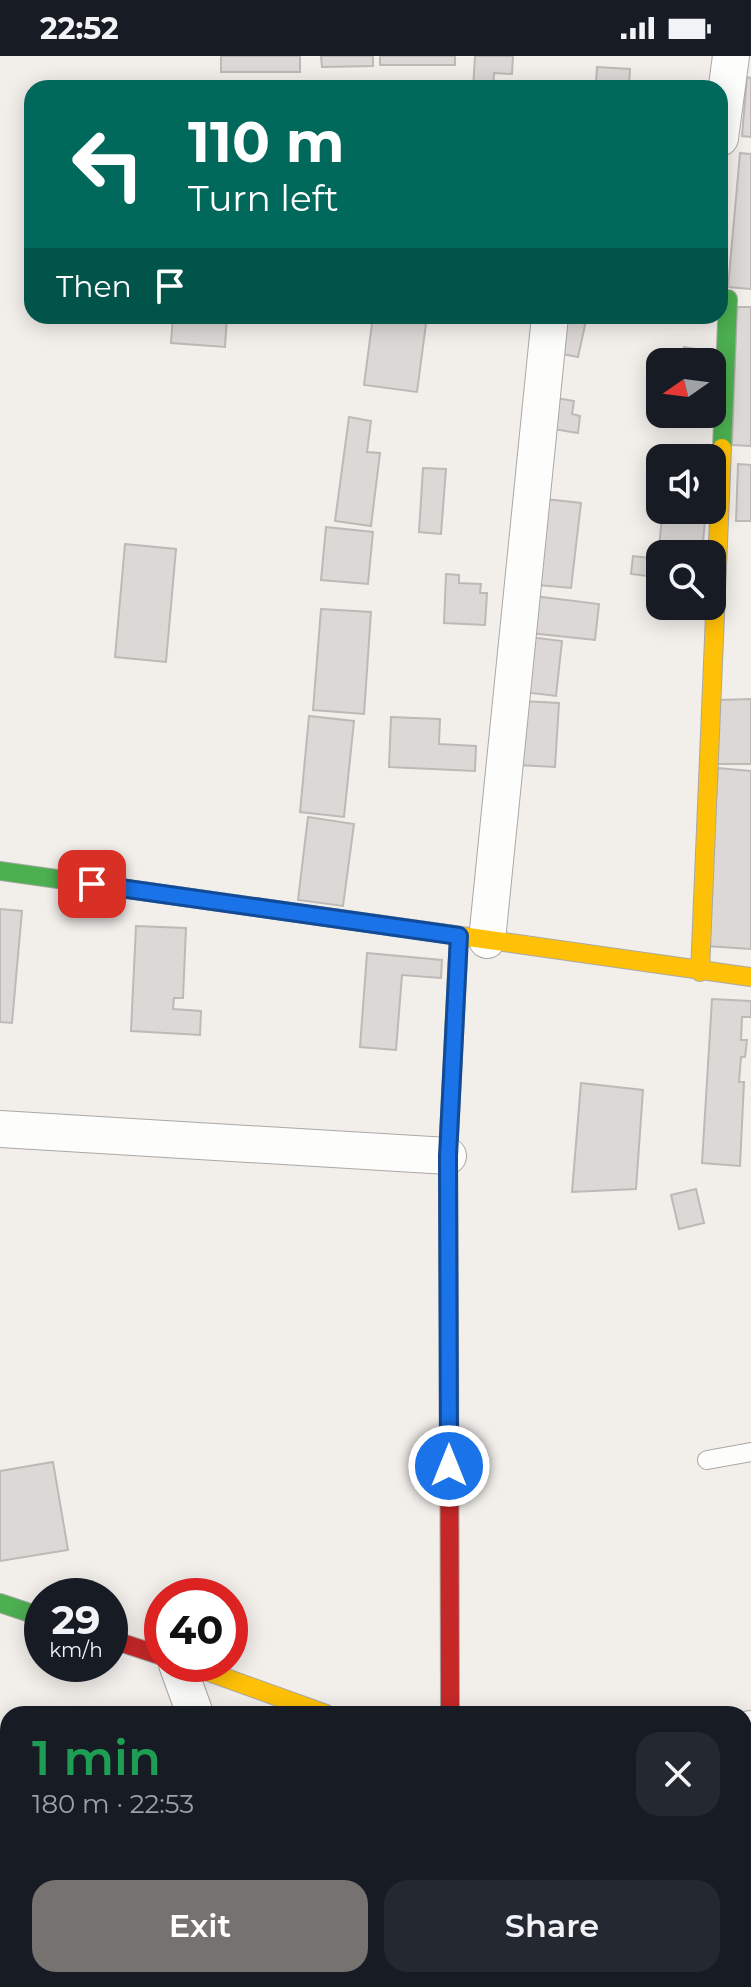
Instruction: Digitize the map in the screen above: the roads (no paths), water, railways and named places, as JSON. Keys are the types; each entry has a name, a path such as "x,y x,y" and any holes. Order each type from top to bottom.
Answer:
{"street":[{"path":"728,80 731,56"},
{"path":"700,972 733,299"},
{"path":"450,1706 448,1156 549,324"},
{"path":"0,871 751,977"},
{"path":"0,1129 448,1156"},
{"path":"0,1603 24,1611"},
{"path":"183,1682 192,1706"},
{"path":"237,1682 304,1706"}],"lane":[{"path":"707,1460 751,1452"}]}
